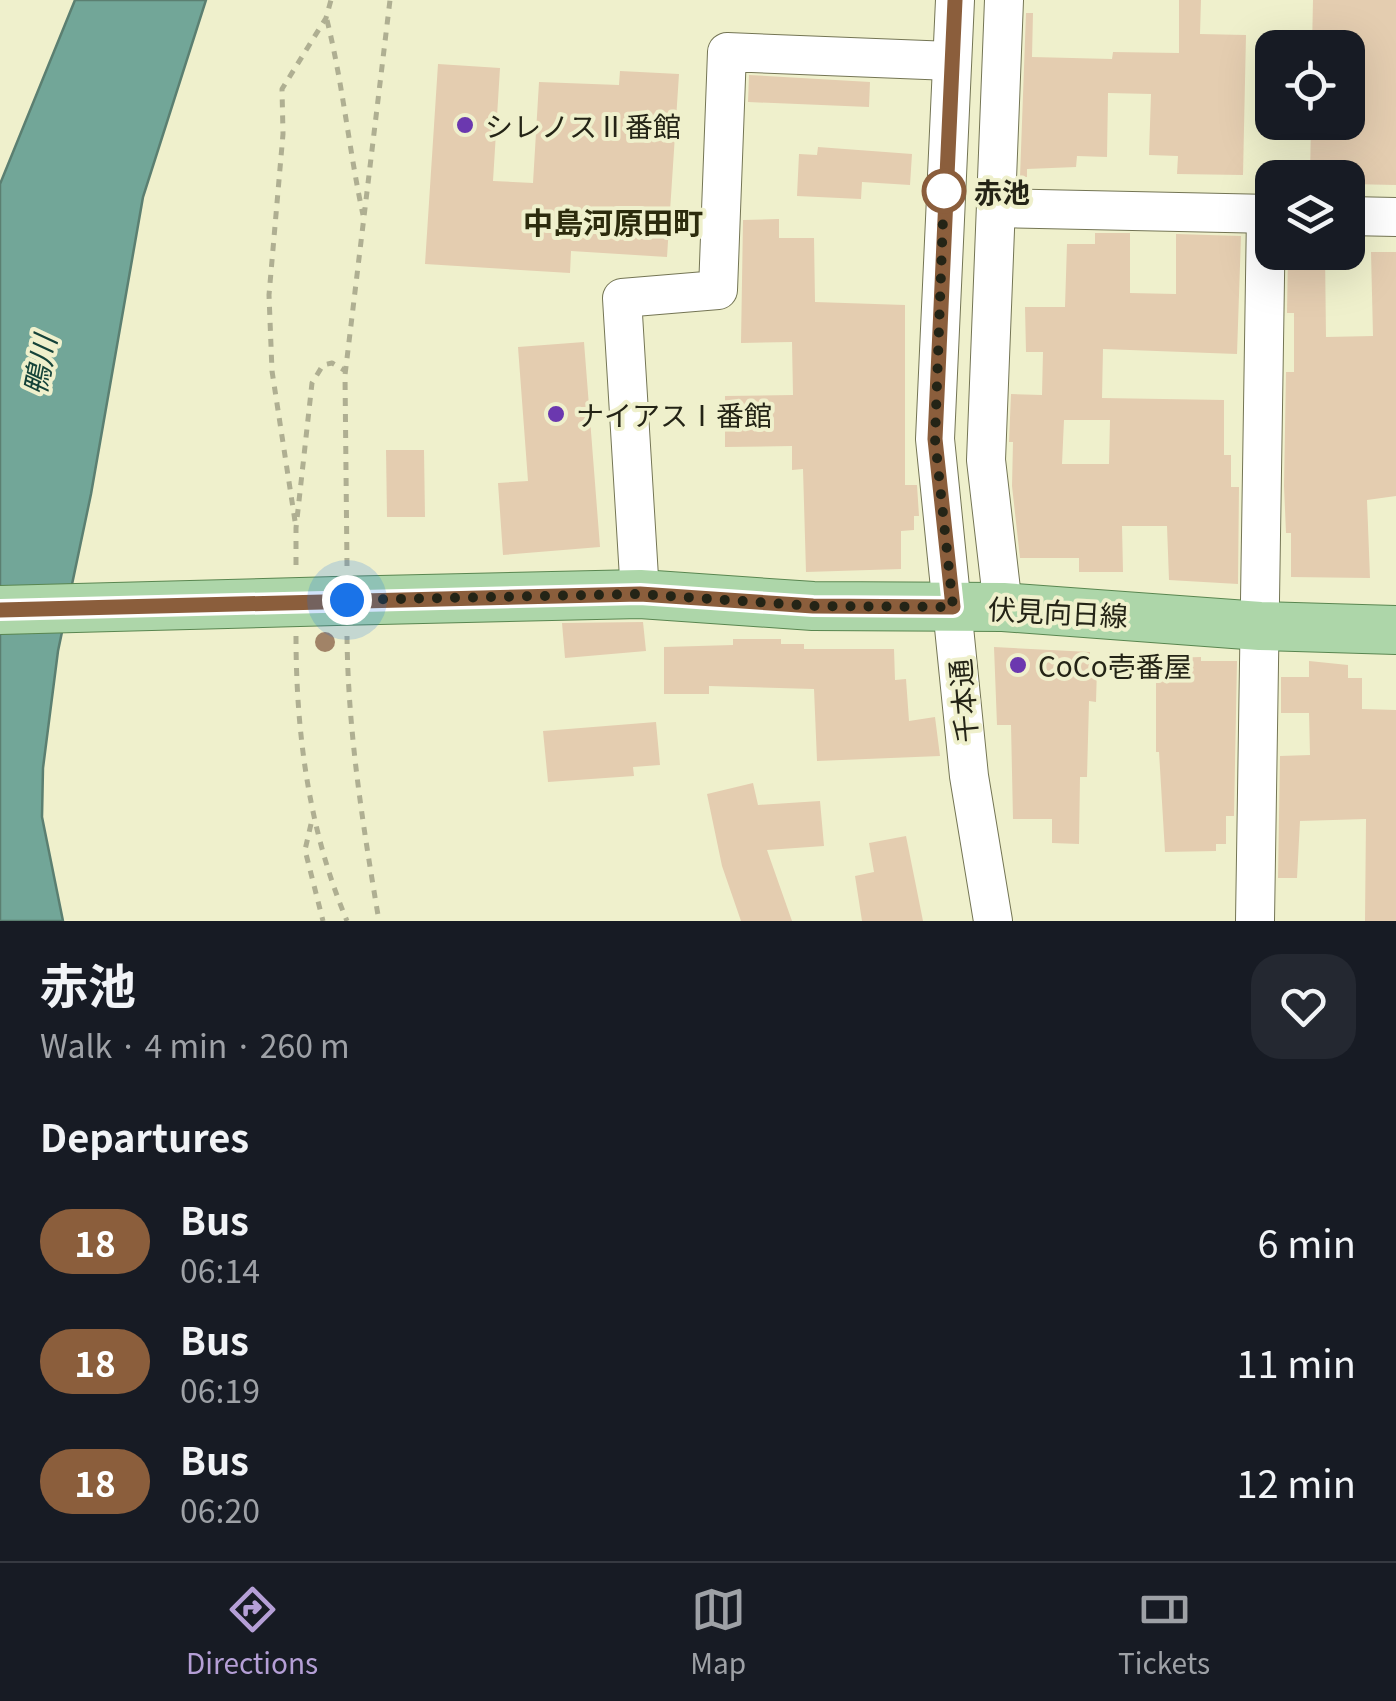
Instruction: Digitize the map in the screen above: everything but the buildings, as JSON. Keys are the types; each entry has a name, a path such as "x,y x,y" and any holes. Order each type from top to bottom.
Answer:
{"main road":[{"name":"伏見向日線","path":"0,610 324,597 640,594 813,606 1003,607 1260,626 1396,630"}],"street":[{"name":"千本通","path":"954,0 935,439 969,776 993,921"},
{"path":"1003,607 986,460 1004,0"},
{"path":"640,594 622,298 718,290 727,52 951,61"},
{"path":"998,208 1255,214"},
{"path":"1365,216 1396,217"},
{"path":"1254,921 1268,270"}],"path":[{"path":"331,0 326,18 282,90 283,134 269,295 272,371 296,528 324,597 347,698 379,921"},
{"path":"347,921 312,821 296,671 324,597 390,0"},
{"path":"326,18 343,86 350,152 365,223"},
{"path":"296,528 312,383 320,368 327,364 340,365 346,375"},
{"path":"312,821 304,850 322,921"}],"water":[{"name":"鴨川","path":"75,0 206,0 143,197 91,494 58,651 43,768 42,817 63,921 0,921 0,184"}],"bus line":[{"name":"18","path":"0,610 640,594 813,606 953,607 935,439 955,0"}],"place":[{"name":"シレノスⅡ番館","path":"465,125"},
{"name":"赤池","path":"944,191"},
{"name":"ナイアスⅠ番館","path":"556,414"},
{"name":"CoCo壱番屋","path":"1018,665"}],"district":[{"name":"中島河原田町","path":"613,221"}],"route":[{"path":"347,600 640,594 813,606 953,607 935,439 944,191"}]}
